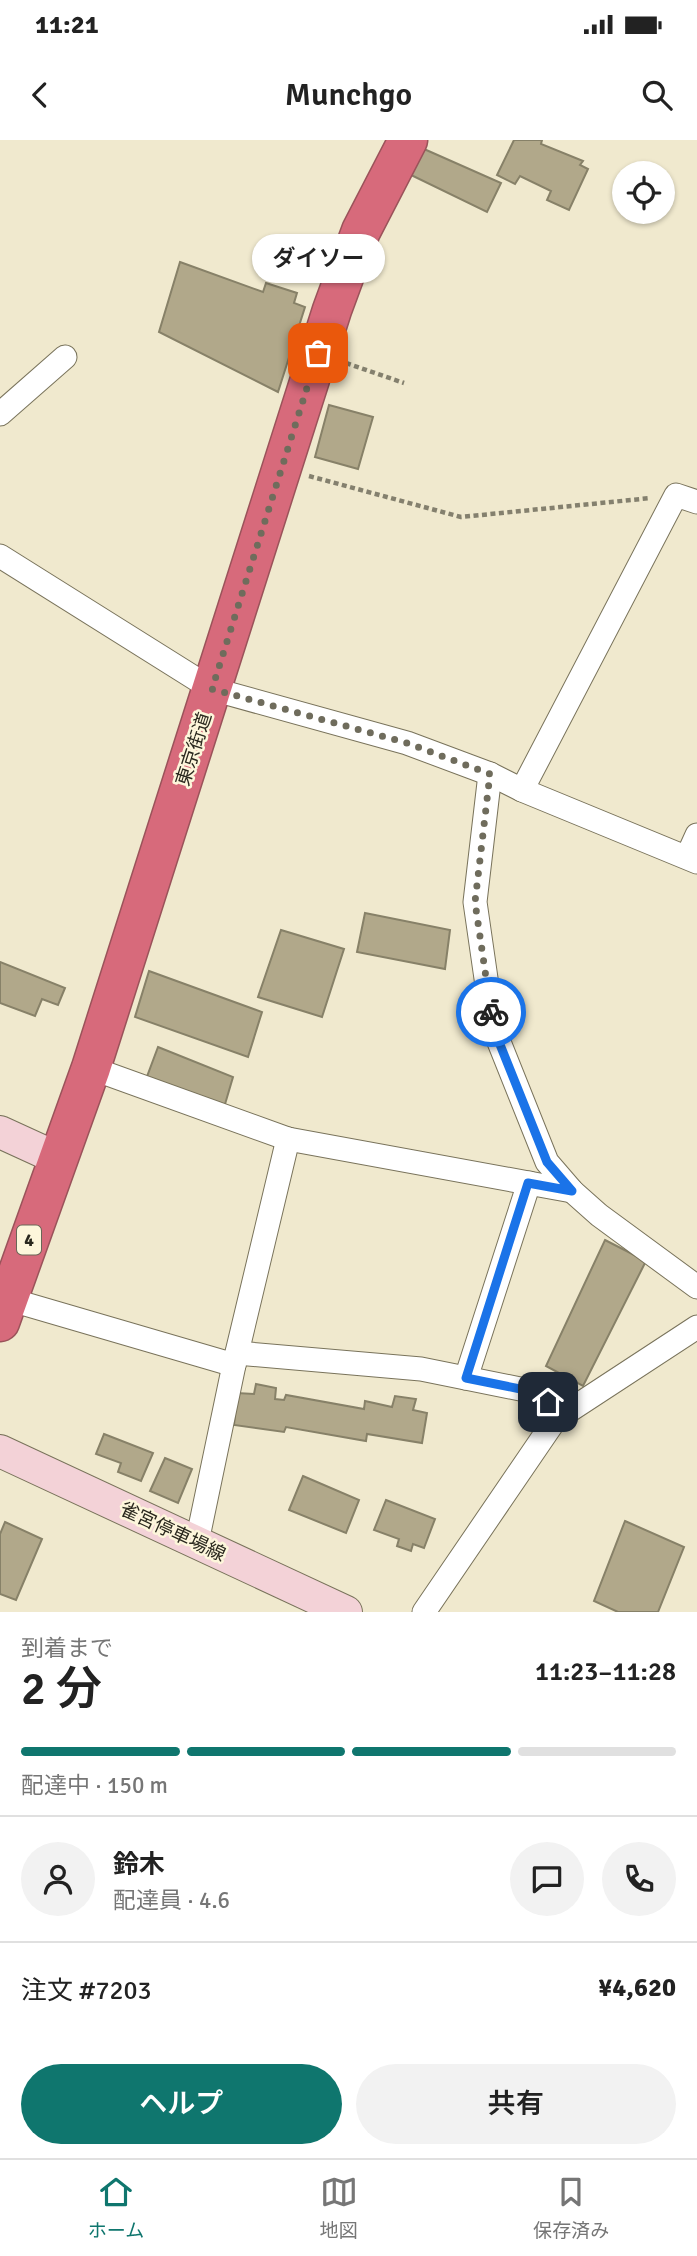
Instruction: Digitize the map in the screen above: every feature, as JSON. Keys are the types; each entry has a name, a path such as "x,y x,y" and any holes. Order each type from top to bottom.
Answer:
{"highway":[{"name":"東京街道","path":"4,1310 91,1068 318,353 361,231 408,140"}],"main road":[{"path":"0,1132 59,1159"},
{"name":"雀宮停車場線","path":"0,1451 346,1612"}],"street":[{"path":"0,414 65,357"},
{"path":"522,790 687,498"},
{"path":"0,556 212,689 407,743 490,774 522,790 692,859 697,835"},
{"path":"490,774 475,902 493,1027 547,1162 572,1191 599,1215 697,1287"},
{"path":"91,1068 288,1139 572,1191"},
{"path":"197,1542 236,1359 288,1139"},
{"path":"466,1378 528,1183"},
{"path":"4,1310 236,1359 421,1369 530,1391 566,1413"},
{"path":"424,1612 555,1420 695,1330"}],"path":[{"path":"318,353 404,383"},
{"path":"283,469 461,517 687,498"}],"building":[{"path":"514,140 542,140 541,144 583,161 580,165 588,169 569,210 547,200 551,191 520,176 515,184 497,175"},
{"path":"424,149 501,183 487,212 411,175"},
{"path":"180,262 263,292 266,283 297,293 294,303 305,307 278,392 159,332"},
{"path":"329,405 373,417 358,469 315,457"},
{"path":"365,913 450,930 445,969 357,952"},
{"path":"281,930 344,949 322,1017 258,997"},
{"path":"0,962 65,988 58,1005 42,999 35,1016 0,1003"},
{"path":"149,971 262,1012 248,1057 135,1017"},
{"path":"158,1047 233,1077 223,1111 145,1082"},
{"path":"605,1240 646,1261 583,1386 546,1366"},
{"path":"256,1384 276,1388 275,1399 284,1400 286,1395 364,1409 365,1401 392,1407 395,1396 416,1399 413,1410 427,1413 422,1443 367,1434 366,1441 286,1427 284,1432 234,1425 237,1393 254,1394"},
{"path":"104,1434 153,1453 141,1481 118,1472 121,1463 96,1454"},
{"path":"165,1458 192,1469 178,1503 150,1491"},
{"path":"303,1476 359,1500 346,1533 289,1510"},
{"path":"386,1500 435,1519 424,1548 413,1544 411,1551 397,1546 399,1539 374,1530"},
{"path":"625,1521 684,1547 658,1612 618,1612 594,1601"},
{"path":"5,1522 42,1539 16,1600 0,1594 0,1534"}],"way so far":[{"path":"318,353 212,689 407,743 490,774 475,902 491,1012"}],"place":[{"name":"ダイソー","path":"318,353"}],"route":[{"path":"491,1012 493,1027 547,1162 572,1191 528,1183 466,1378 530,1391 548,1402"}]}
